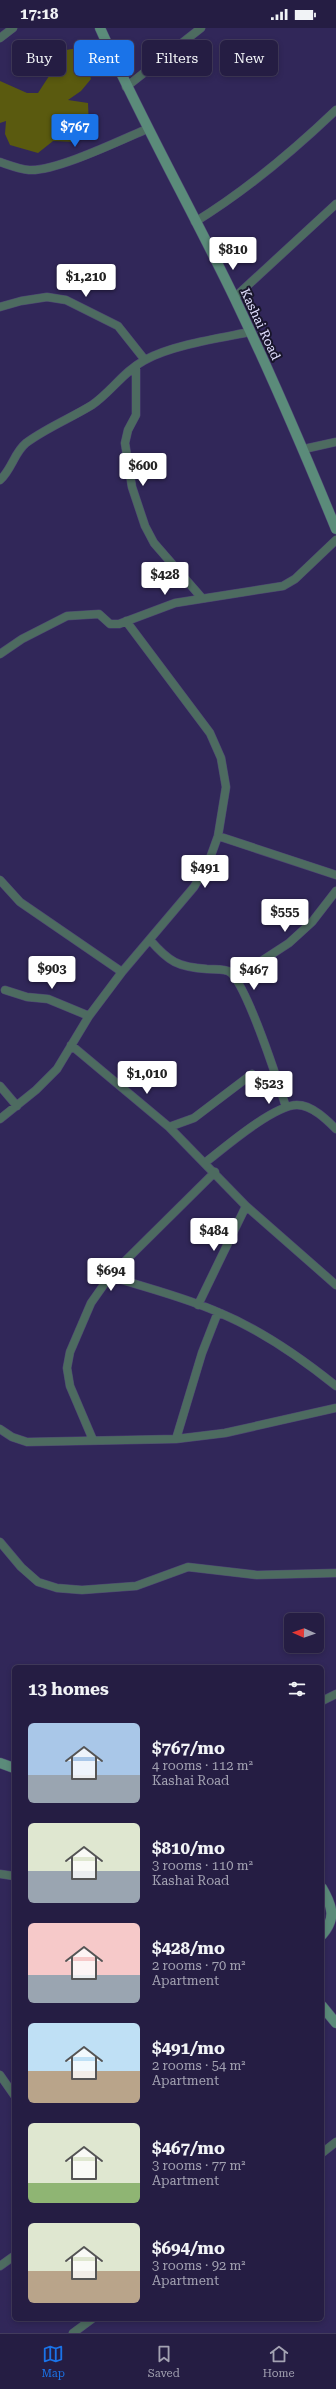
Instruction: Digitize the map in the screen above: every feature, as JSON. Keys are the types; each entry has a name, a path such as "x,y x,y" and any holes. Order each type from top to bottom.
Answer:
{"street":[{"path":"0,38 13,28"},
{"name":"Kashai Road","path":"100,28 126,87 234,298 304,450 336,528"},
{"path":"126,87 202,28"},
{"path":"195,222 227,203 262,176 300,145 336,110"},
{"path":"0,162 30,170 44,168 77,158 147,129"},
{"path":"234,298 336,204"},
{"path":"0,307 21,300 47,297 66,300 118,326 145,360"},
{"path":"0,480 9,471 25,444 98,401 136,366 145,360 200,343 250,332"},
{"path":"136,366 136,415 128,430 125,443 131,482 145,526 154,542 201,597"},
{"path":"304,450 336,442"},
{"path":"0,654 22,639 67,616 100,614 110,624 126,621 175,603 201,597 283,586 295,579 336,540"},
{"path":"0,1118 17,1106 57,1069 90,1016 122,972 194,887 209,861 218,836 226,787 221,758 210,733 126,621"},
{"path":"218,836 336,876"},
{"path":"0,880 20,902 122,972"},
{"path":"237,977 288,943 312,922 336,891"},
{"path":"150,940 164,956 179,965 223,970 237,977 286,1107"},
{"path":"5,990 27,997 56,1001 90,1016"},
{"path":"71,1045 169,1127 206,1162 246,1206 336,1285"},
{"path":"169,1127 194,1118 252,1074"},
{"path":"0,1086 17,1106"},
{"path":"206,1162 268,1116 286,1107 298,1105 311,1109 336,1129"},
{"path":"93,1440 70,1386 67,1368 70,1352 90,1303 110,1276 215,1172"},
{"path":"198,1305 246,1206"},
{"path":"110,1276 218,1312 247,1325 296,1354 336,1386"},
{"path":"176,1439 202,1353 218,1312"},
{"path":"0,1429 12,1437 27,1442 176,1439 225,1433 336,1408"},
{"path":"0,1544 21,1567 38,1582 57,1588 82,1590 136,1586 188,1567 251,1575 336,1573"},
{"path":"324,1700 336,1694"},
{"path":"0,1763 12,1767"},
{"path":"0,1874 12,1876"},
{"path":"324,1891 334,1908 336,1918 331,1928 324,1933"},
{"path":"324,2008 336,2023"},
{"path":"0,2075 12,2091"},
{"path":"324,2151 336,2142"},
{"path":"0,2266 12,2257"},
{"path":"72,2333 89,2321"}],"shaded area":[{"path":"74,49 74,76 90,76 91,79 81,91 68,100 88,103 89,128 75,142 53,141 38,153 10,145 5,134 6,121 0,123 0,81 27,93 38,93 49,76 66,76 66,50"}]}
